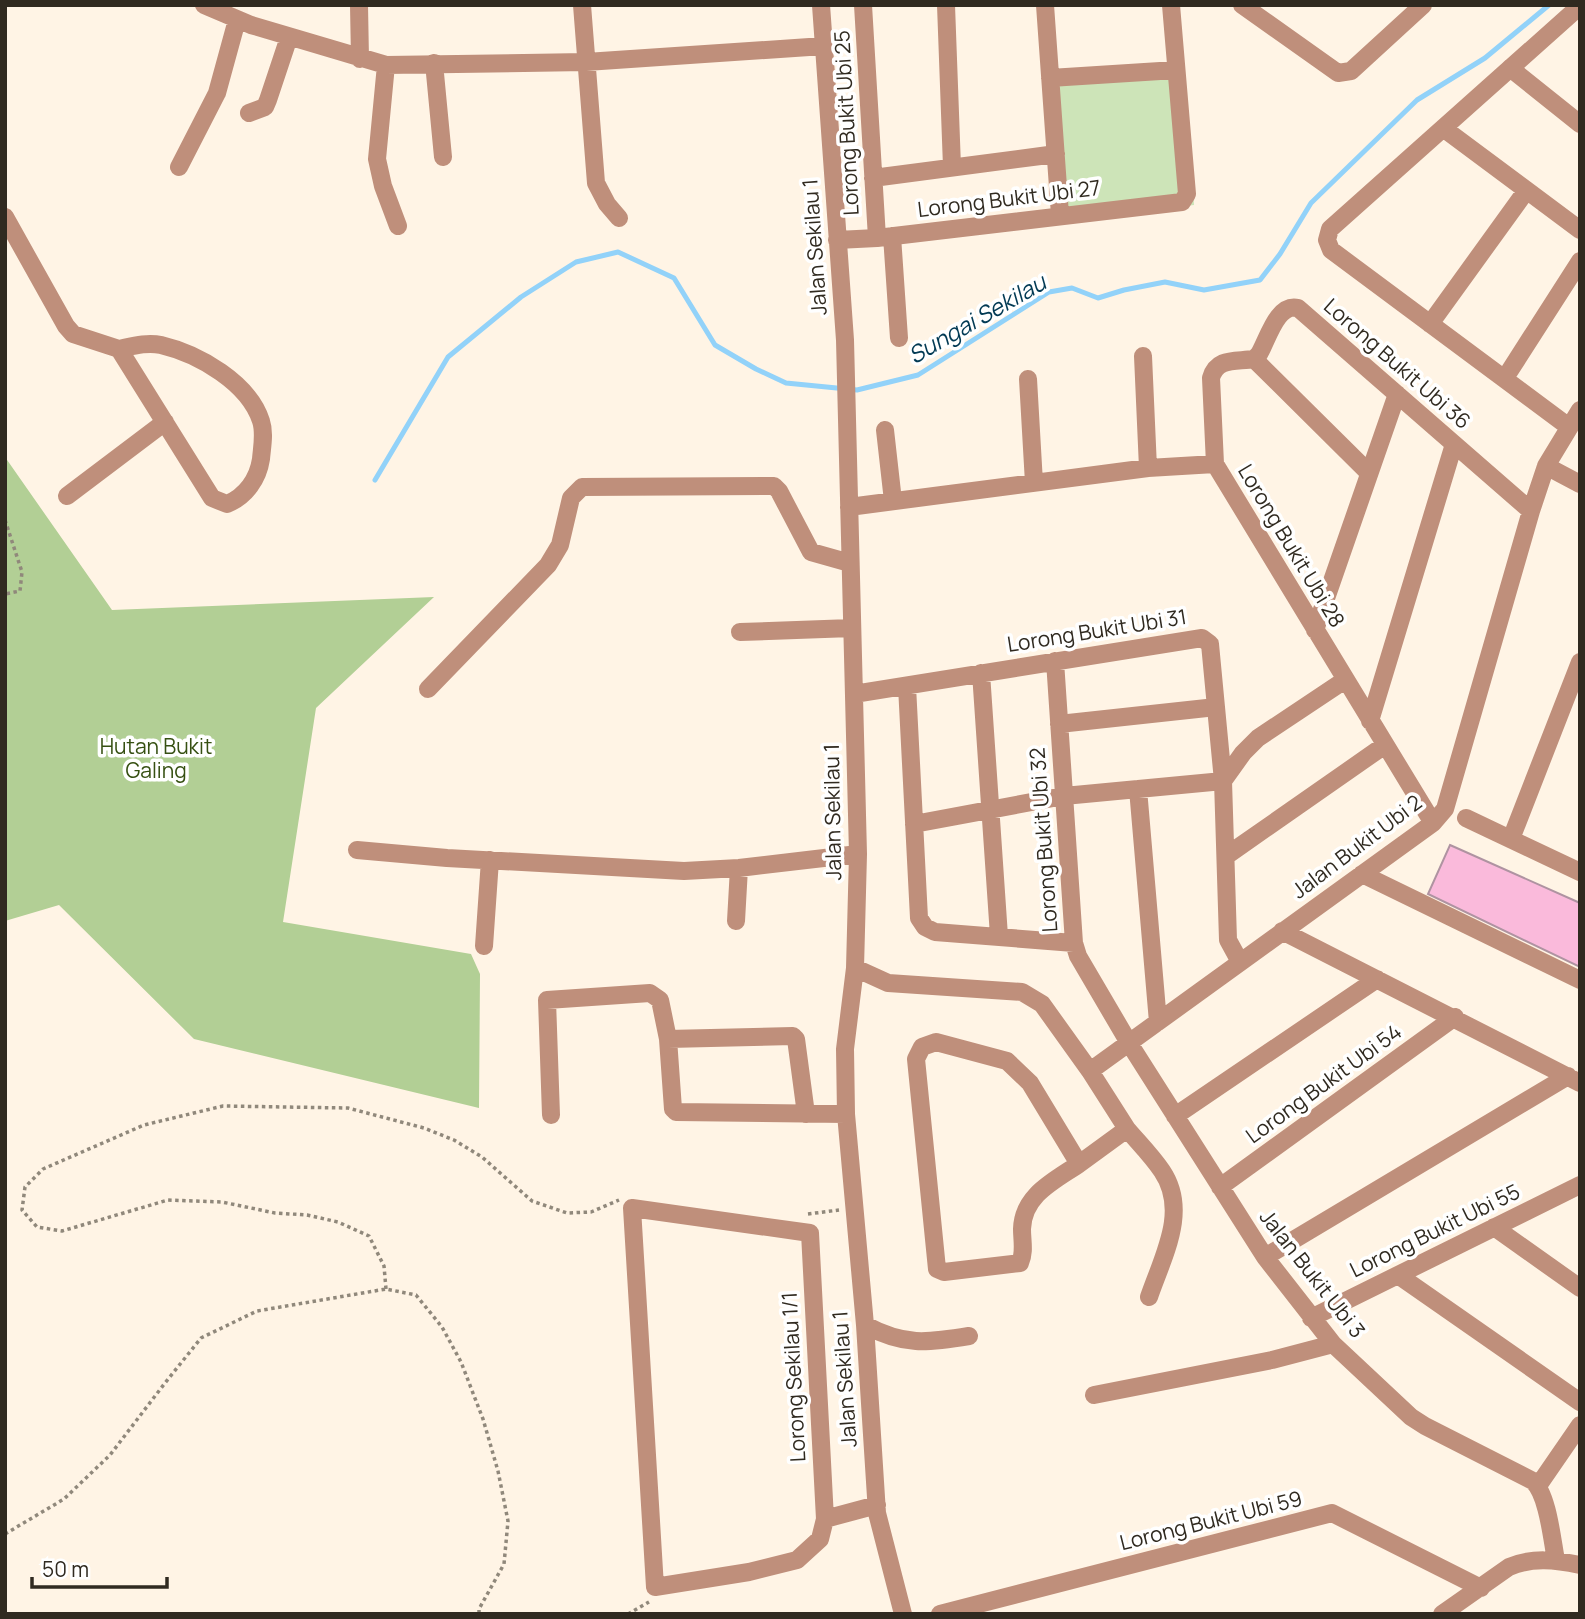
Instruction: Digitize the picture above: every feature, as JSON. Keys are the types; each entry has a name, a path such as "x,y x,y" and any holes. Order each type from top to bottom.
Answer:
{"street":[{"path":"204,5 237,20 386,65 586,62 824,46"},
{"path":"359,5 360,59"},
{"path":"582,5 596,183 607,204 620,218"},
{"name":"Jalan Sekilau 1","path":"821,5 845,340 858,854 855,968 845,1049 846,1114 879,1525 903,1614"},
{"name":"Lorong Bukit Ubi 25","path":"863,5 873,178 885,237 899,338"},
{"path":"946,5 952,167"},
{"path":"1045,5 1060,215"},
{"path":"1050,78 1177,70 1171,5"},
{"path":"1241,5 1338,72 1345,73 1351,71 1423,5"},
{"path":"1569,427 1331,250 1326,240 1329,229 1510,68 1576,15"},
{"path":"179,167 217,93 237,20"},
{"path":"249,113 265,107 289,37"},
{"path":"434,63 443,157"},
{"path":"386,65 377,159 383,186 398,226"},
{"path":"1510,68 1580,124"},
{"name":"Lorong Bukit Ubi 27","path":"837,240 885,237 1182,202 1187,194 1177,70"},
{"path":"1443,128 1580,230"},
{"path":"873,178 1055,154"},
{"path":"1430,324 1526,191"},
{"path":"5,217 73,334 119,349 141,344 160,345 178,351 222,374 250,400 263,429 258,474 247,491 227,504 212,498 119,349"},
{"path":"1505,378 1580,261"},
{"name":"Lorong Bukit Ubi 36","path":"1254,359 1283,310 1291,306 1298,308 1531,511"},
{"path":"1143,356 1148,468"},
{"path":"1215,464 1211,378 1213,371 1226,361 1254,359 1369,473"},
{"path":"1028,379 1034,482"},
{"path":"1315,630 1397,394"},
{"name":"Jalan Bukit Ubi 2","path":"1090,1071 1433,822 1445,808 1546,466 1580,410"},
{"path":"67,496 164,422"},
{"path":"885,430 893,501"},
{"path":"1370,721 1454,444"},
{"name":"Lorong Bukit Ubi 28","path":"849,507 1148,468 1215,464 1433,822"},
{"path":"1546,466 1580,484"},
{"path":"428,689 548,565 560,545 571,498 582,487 774,486 811,552 850,564"},
{"path":"740,632 852,628"},
{"name":"Lorong Bukit Ubi 31","path":"854,694 1202,638 1210,644 1223,781 1228,940 1240,962"},
{"name":"Lorong Bukit Ubi 32","path":"1055,661 1074,943 1078,956 1129,1043"},
{"path":"1511,839 1580,662"},
{"path":"981,673 999,936"},
{"path":"914,824 1064,796 1223,781 1243,753 1258,738 1345,680"},
{"path":"907,686 919,918 925,927 935,932 1074,943"},
{"path":"1059,724 1216,707"},
{"path":"1226,856 1385,745"},
{"path":"1138,789 1158,1022"},
{"path":"1466,818 1580,872"},
{"path":"357,850 684,871 739,868 858,854"},
{"path":"484,946 490,860"},
{"path":"736,921 739,868"},
{"path":"1362,874 1580,979"},
{"path":"1282,931 1574,1079"},
{"path":"855,968 888,983 1023,992 1042,1004 1127,1129 1163,1171 1174,1198 1174,1224 1149,1297"},
{"path":"1175,1116 1377,979"},
{"path":"551,1115 547,1000 650,993 660,1000 668,1039 673,1109 676,1112 846,1114"},
{"name":"Lorong Bukit Ubi 54","path":"1220,1187 1455,1017"},
{"path":"668,1039 793,1036 796,1039 806,1114"},
{"path":"1079,1164 1030,1083 1007,1061 936,1042 922,1047 916,1059 937,1269 940,1272 1020,1263 1023,1253 1024,1216 1037,1192 1079,1164 1127,1129"},
{"name":"Jalan Bukit Ubi 3","path":"1129,1043 1265,1257 1333,1344 1418,1421 1538,1486"},
{"path":"1265,1257 1574,1079"},
{"name":"Lorong Bukit Ubi 55","path":"1311,1318 1580,1185"},
{"name":"Lorong Sekilau 1/1","path":"655,1587 632,1208 810,1233 825,1519"},
{"path":"1494,1227 1580,1289"},
{"path":"1398,1275 1580,1402"},
{"path":"865,1325 885,1336 906,1341 933,1342 969,1336"},
{"path":"1094,1395 1272,1360 1333,1344"},
{"path":"1556,1560 1545,1505 1538,1486 1580,1425"},
{"path":"655,1587 749,1572 797,1560 820,1539 825,1519 877,1505"},
{"name":"Lorong Bukit Ubi 59","path":"940,1614 1332,1513 1481,1588"},
{"path":"1442,1614 1519,1562 1556,1560 1580,1565"}],"path":[{"path":"5,520 22,572 20,591 5,594"},
{"path":"386,1289 384,1266 369,1236 338,1222 222,1202 168,1200 62,1231 37,1227 29,1219 22,1210 25,1187 43,1168 144,1125 223,1106 348,1108 424,1128 454,1140 482,1157 532,1201 567,1213 591,1212 629,1196"},
{"path":"805,1215 855,1208"},
{"path":"5,1534 64,1499 110,1455 201,1338 257,1311 386,1289 416,1296 442,1327 466,1373 499,1471 508,1521 504,1564 478,1614"},
{"path":"628,1614 649,1602 655,1587"}],"green space":[{"path":"1185,76 1194,205 1068,221 1058,85"},
{"name":"Hutan Bukit Galing","path":"5,457 112,610 434,597 316,708 283,922 471,954 480,974 479,1108 194,1039 59,905 5,921"}],"building":[{"path":"1450,845 1580,903 1580,967 1428,894"}],"waterway":[{"name":"Sungai Sekilau","path":"375,480 448,357 521,297 576,262 618,252 674,278 715,345 756,369 786,383 857,390 918,375 1049,292 1072,288 1098,298 1165,282 1204,290 1260,280 1280,254 1311,203 1417,100 1485,58 1549,5"}]}
